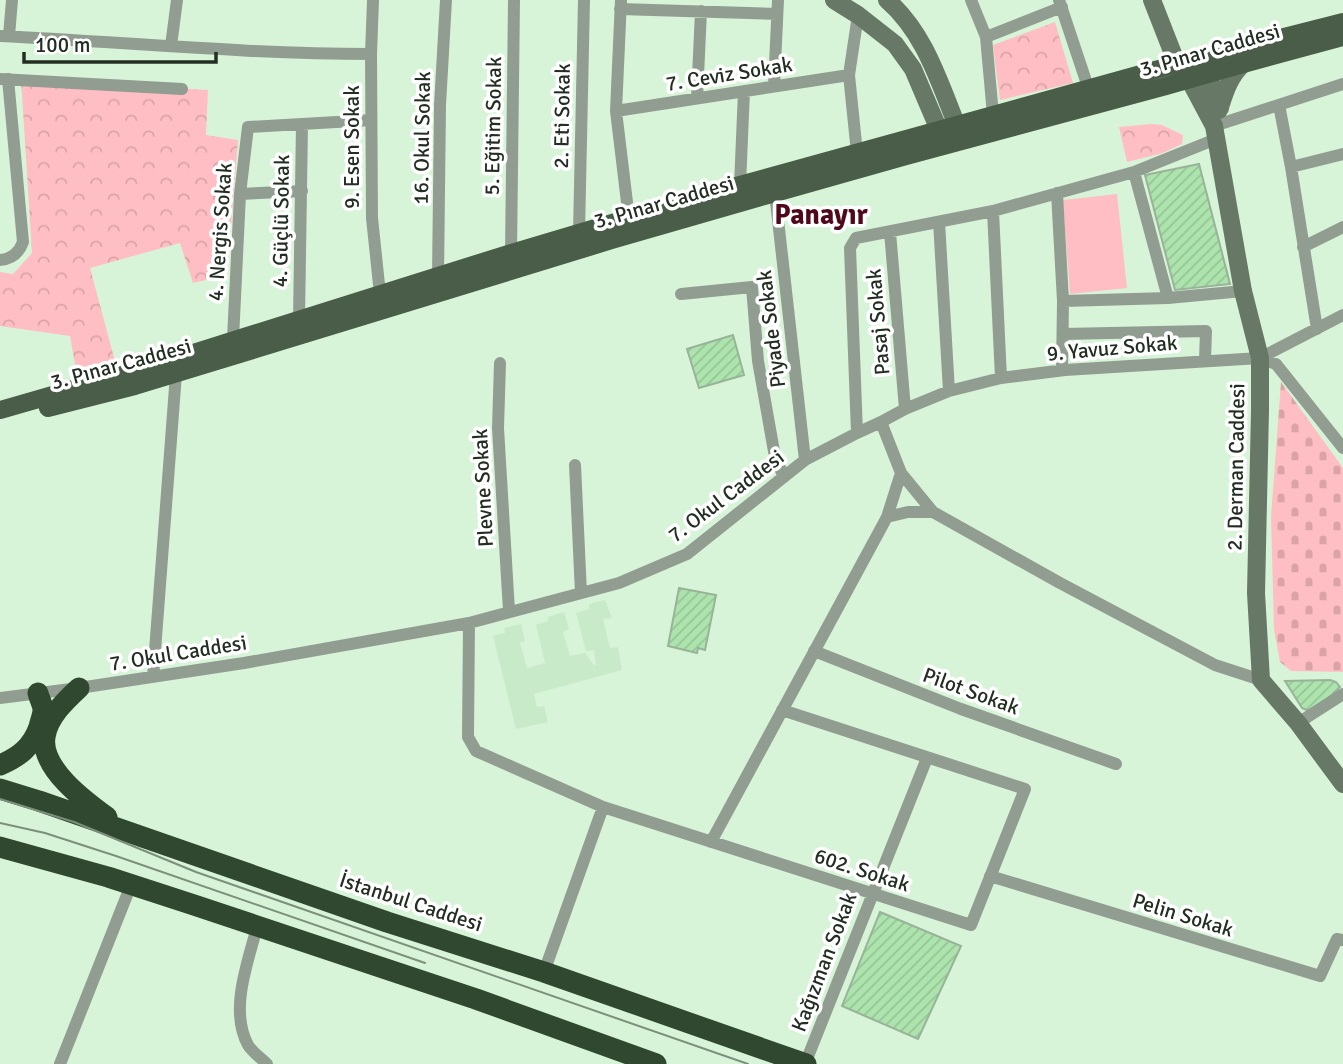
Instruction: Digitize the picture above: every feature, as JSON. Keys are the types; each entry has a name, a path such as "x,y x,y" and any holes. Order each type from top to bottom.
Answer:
{"highway":[{"path":"0,765 15,759 34,740 54,695 65,702 49,723 45,739 46,754 56,771 85,802 128,833"},
{"name":"İstanbul Caddesi","path":"0,789 387,922 544,972 806,1064"},
{"path":"0,847 131,885 477,999 656,1064"}],"main road":[{"path":"834,0 895,44 950,131 980,136"},
{"path":"887,0 912,29 928,54 950,131 946,143 906,156"},
{"path":"1152,0 1163,26 1181,51 1189,79 1215,133"},
{"name":"3. Pınar Caddesi","path":"0,420 135,386 233,339 740,185 950,131 993,115 1343,22"},
{"name":"3. Pınar Caddesi","path":"0,410 178,365 906,156 1343,37"},
{"path":"1185,63 1208,74 1220,108"},
{"path":"1215,133 1229,82 1242,64"},
{"path":"1166,86 1184,94 1196,105 1215,133"},
{"name":"2. Derman Caddesi","path":"1215,133 1242,291 1260,358 1256,593 1261,680"},
{"path":"1261,680 1298,723 1343,784"}],"street":[{"path":"12,0 5,36 225,51 371,54"},
{"path":"172,46 177,0"},
{"name":"9. Esen Sokak","path":"373,0 372,218 380,294"},
{"name":"16. Okul Sokak","path":"438,277 440,105 446,0"},
{"name":"5. Eğitim Sokak","path":"511,253 514,0"},
{"name":"2. Eti Sokak","path":"579,233 584,0"},
{"path":"775,86 778,0"},
{"path":"971,0 986,37 993,115"},
{"path":"629,219 616,111 621,4 777,14"},
{"path":"986,37 1061,4 1089,90"},
{"path":"698,99 701,11"},
{"path":"857,153 849,75 858,15"},
{"name":"7. Ceviz Sokak","path":"616,111 849,75"},
{"path":"0,260 14,256 23,242 4,79 182,89"},
{"path":"857,433 850,248 856,238 993,211 1134,172 1279,105 1343,84"},
{"path":"740,185 744,91"},
{"path":"1279,105 1317,329"},
{"path":"302,124 371,120"},
{"name":"4. Nergis Sokak","path":"233,339 240,194 248,127 302,124"},
{"name":"4. Güçlü Sokak","path":"299,320 302,124"},
{"path":"1291,167 1343,154"},
{"path":"1134,172 1168,298"},
{"path":"240,194 302,191"},
{"name":"Piyade Sokak","path":"775,193 805,460"},
{"path":"1057,193 1063,301 1062,370"},
{"path":"993,211 1001,378"},
{"path":"939,222 949,391"},
{"path":"1303,247 1343,227"},
{"name":"Pasaj Sokak","path":"890,232 905,409"},
{"path":"681,295 752,287 764,397 775,457 784,477"},
{"path":"1063,301 1168,298 1242,291"},
{"name":"9. Yavuz Sokak","path":"881,422 949,391 1001,378 1062,370 1260,358 1343,315"},
{"path":"1063,334 1206,331 1205,360"},
{"path":"1260,358 1276,364 1339,432 1343,448"},
{"name":"Plevne Sokak","path":"500,363 498,428 509,611"},
{"path":"153,677 178,365"},
{"path":"881,422 901,473 933,512 1215,665 1261,680"},
{"name":"7. Okul Caddesi","path":"0,698 54,695 468,623 619,583 687,554 805,460 881,422"},
{"path":"575,464 581,593"},
{"path":"711,842 887,517 901,473"},
{"path":"887,517 908,512 933,512"},
{"name":"602. Sokak","path":"468,623 468,737 476,751 603,807 971,925 1025,789 927,758"},
{"name":"Pilot Sokak","path":"814,652 961,709 1116,764"},
{"path":"1298,723 1343,694"},
{"path":"782,710 927,758"},
{"name":"Kağızman Sokak","path":"806,1064 927,758"},
{"path":"544,972 603,807"},
{"name":"Pelin Sokak","path":"990,876 1320,976 1338,939 1343,940"},
{"path":"60,1064 131,885"},
{"path":"257,927 240,993 241,1025 248,1046 267,1064"}],"shaded area":[{"path":"605,600 612,618 603,619 610,648 618,647 622,670 534,694 537,707 544,706 548,722 516,729 493,636 505,633 504,628 521,624 525,641 520,643 527,668 545,663 536,625 548,621 548,617 564,612 569,629 563,632 570,656 585,653 596,665 594,650 586,651 576,613 589,609 589,604"}],"green space":[{"path":"1055,22 1073,83 1000,100 993,45"},
{"path":"21,79 208,90 206,135 238,140 227,275 193,283 180,243 90,268 116,365 77,375 70,336 0,326 0,272 13,274 32,253"},
{"path":"1162,125 1183,135 1182,144 1163,153 1127,162 1119,127"},
{"path":"1117,194 1127,288 1070,294 1063,200"},
{"path":"1281,382 1343,468 1343,672 1291,671 1280,662 1274,629 1271,517"}],"building":[{"path":"1199,164 1230,284 1175,290 1145,175"},
{"path":"733,335 744,375 699,388 687,349"},
{"path":"679,588 716,595 705,650 698,648 697,653 668,646"},
{"path":"1330,680 1340,687 1309,711 1302,708 1285,681"},
{"path":"880,912 961,946 918,1039 842,1006"}],"tram line":[{"path":"0,799 74,822 196,872 748,1064"},
{"path":"0,823 45,833 116,856 425,963"}],"district":[{"name":"Panayır","path":"821,215"}]}
